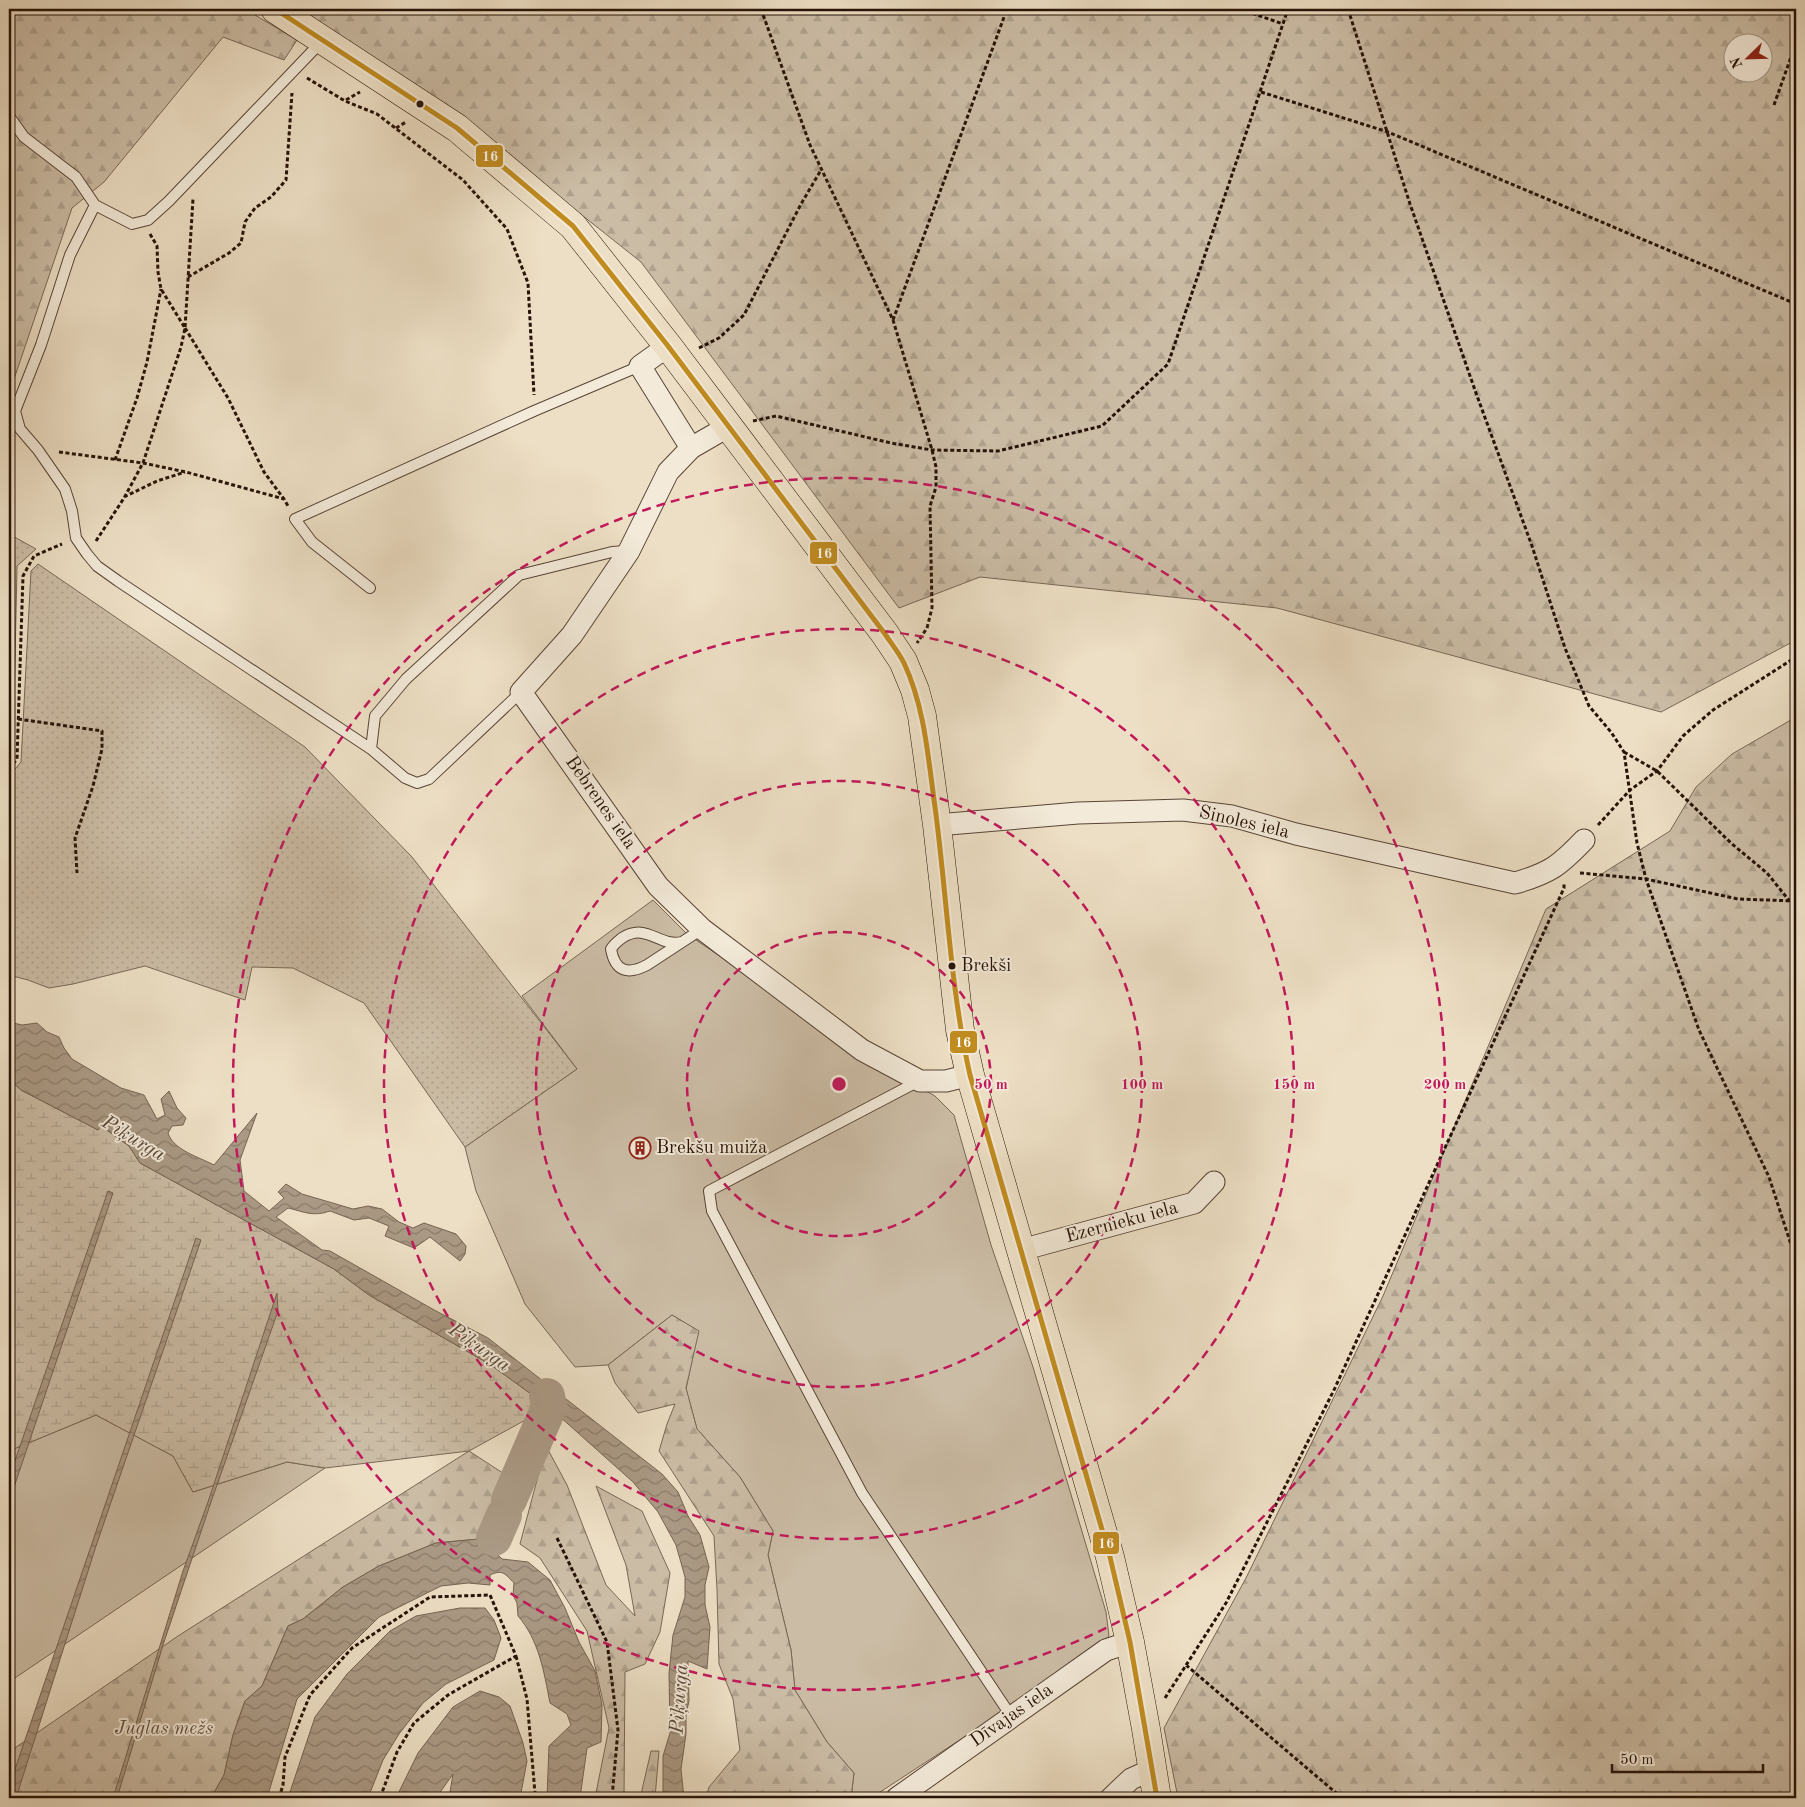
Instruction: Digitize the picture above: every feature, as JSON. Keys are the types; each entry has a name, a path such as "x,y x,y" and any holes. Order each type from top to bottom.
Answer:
{"main road":[{"path":"275,9 457,128 572,226 673,352 885,634 902,661 915,690 922,716 937,825 960,1030 970,1075 1110,1557 1130,1642 1157,1798"}],"street":[{"path":"673,352 640,366 691,448"},
{"path":"521,692 572,635 629,551 668,472 691,448 729,426"},
{"name":"Bebrenes iela","path":"521,692 658,886 702,929 862,1050 920,1081 946,1081 970,1075"},
{"name":"Sinoles iela","path":"937,825 1078,813 1183,810 1232,816 1296,834 1515,883 1540,876 1563,862"},
{"path":"1563,862 1584,840"},
{"name":"Ezernieku iela","path":"1021,1250 1194,1204 1214,1182"},
{"name":"Dīvajas iela","path":"897,1798 1106,1650 1130,1642"},
{"path":"1110,1798 1131,1779 1151,1770"}],"lane":[{"path":"9,116 24,137 76,176 95,206 132,224 148,220 323,40"},
{"path":"95,206 70,255 44,336 15,411 20,429 38,450 66,489 76,538 97,566 371,749 405,778 417,783 429,779 521,692"},
{"path":"370,588 312,542 295,519 534,411 640,366"},
{"path":"371,749 375,716 406,679 519,575 612,552 629,551"},
{"path":"682,942 674,944 636,932 629,934 614,944 611,949 612,957 620,968 628,972 637,970 647,965 702,929"},
{"path":"920,1081 709,1191 712,1211 862,1493 1011,1716"}],"path":[{"path":"761,9 810,145 893,320 936,467 936,487 930,506 932,608 927,628 902,661"},
{"path":"893,320 1007,9"},
{"path":"1240,9 1283,24"},
{"path":"729,426 776,416 891,443 932,450 998,451 1102,426 1168,364 1288,9"},
{"path":"1348,9 1410,204 1532,546 1565,648 1590,706 1624,752 1637,843 1646,879 1699,1030 1769,1177 1796,1260"},
{"path":"1774,105 1796,43"},
{"path":"188,277 229,253 241,243 245,222 255,208 272,197 286,180 294,70 345,100 377,114 463,180 507,229 528,283 534,411"},
{"path":"1261,92 1388,132 1796,304"},
{"path":"673,352 719,338 744,315 801,204 822,169"},
{"path":"87,554 124,498 143,463 181,347 185,328 193,193 185,183"},
{"path":"148,220 148,230 157,246 158,272 162,289 228,398 264,472 284,499 295,519"},
{"path":"115,460 142,380 162,289"},
{"path":"38,450 143,463 186,472 284,499"},
{"path":"124,498 157,481 186,472"},
{"path":"9,770 16,759 22,576 34,556 76,538"},
{"path":"1584,840 1630,790 1657,771 1683,736 1713,710 1796,657"},
{"path":"18,719 102,731 102,749 93,786 76,838 77,873"},
{"path":"1624,752 1657,771 1732,844 1766,873 1796,908"},
{"path":"1563,862 1576,873 1646,879 1738,899 1796,901"},
{"path":"1146,1728 1226,1603 1334,1390 1564,888 1563,862"},
{"path":"557,1538 608,1642 618,1730 612,1798"},
{"path":"279,1798 283,1785 285,1757 310,1695 352,1648 430,1598 490,1595 516,1656 528,1699 536,1793 532,1798"},
{"path":"380,1798 397,1752 414,1723 448,1695 516,1656"},
{"path":"1186,1665 1342,1798"}],"green space":[{"path":"9,9 245,9 297,40 284,60 223,37 104,182 72,208 11,388 9,402"},
{"path":"293,9 1796,9 1796,640 1661,712 1277,608 980,577 899,608 641,262 433,97"},
{"path":"9,534 36,549 17,566 13,756 9,761"},
{"path":"38,564 305,747 412,857 577,1069 465,1147 364,1003 293,968 252,967 245,1000 145,966 49,988 9,975 9,776 21,762 31,571"},
{"path":"1796,717 1796,1798 1178,1798 1164,1728 1246,1578 1383,1296 1546,909 1670,831 1696,787 1732,754"},
{"path":"653,900 687,934 894,1073 935,1096 954,1115 991,1245 1033,1367 1106,1612 1109,1636 1098,1646 995,1717 871,1798 851,1798 854,1773 827,1742 795,1690 791,1650 768,1555 773,1531 740,1477 697,1429 686,1389 698,1331 672,1315 608,1365 575,1367 525,1304 476,1191 465,1147 577,1069 522,996"},
{"path":"9,1079 21,1090 98,1130 100,1125 129,1146 140,1163 334,1269 369,1295 491,1365 549,1407 469,1451 325,1468 287,1462 193,1492 173,1456 96,1415 9,1451"},
{"path":"672,1315 699,1331 686,1388 697,1429 740,1477 773,1531 768,1555 791,1650 795,1690 827,1742 854,1773 851,1798 706,1798 709,1787 740,1750 733,1699 719,1664 714,1536 659,1451 675,1404 638,1413 615,1383 608,1365"},
{"path":"96,1415 173,1456 193,1492 287,1462 325,1468 9,1682 9,1451"},
{"path":"546,1446 567,1485 606,1585 635,1616 626,1565 596,1486 642,1511 670,1573 660,1632 645,1664 625,1672 624,1798 595,1798 609,1728 587,1631 540,1558 520,1544"},
{"name":"Juglas mežs","path":"469,1451 509,1477 501,1528 479,1539 436,1543 379,1566 343,1587 303,1619 288,1626 262,1686 245,1701 233,1735 224,1775 211,1798 9,1798 9,1752 178,1636"},
{"path":"651,1751 659,1751 655,1798 641,1798 642,1790"}],"water":[{"name":"Piķurga","path":"9,1022 22,1025 37,1023 47,1032 59,1037 72,1059 121,1088 144,1095 157,1119 165,1115 161,1099 169,1091 177,1108 186,1118 183,1125 172,1126 168,1133 171,1139 175,1144 194,1156 214,1165 257,1113 240,1160 244,1191 269,1211 284,1198 278,1192 286,1184 302,1194 353,1209 368,1206 382,1209 399,1222 413,1228 424,1223 456,1234 466,1246 465,1254 460,1261 430,1237 414,1248 385,1236 389,1226 369,1218 354,1220 330,1211 314,1214 288,1208 276,1217 322,1250 330,1251 488,1338 662,1474 678,1492 688,1516 700,1535 709,1567 705,1585 705,1605 710,1627 707,1669 688,1661 689,1701 681,1769 684,1798 663,1798 663,1756 670,1733 669,1673 673,1635 685,1597 685,1577 676,1545 658,1512 633,1482 549,1407 491,1365 369,1295 334,1269 140,1163 129,1146 101,1126 98,1130 21,1090 9,1079"},
{"path":"108,1191 113,1193 9,1502 9,1478"},
{"path":"196,1238 201,1240 96,1546 16,1798 9,1798 9,1787"},
{"path":"277,1293 278,1311 163,1645 117,1798 113,1798 183,1571 209,1499"},
{"path":"488,1534 494,1538 498,1545 495,1552 502,1559 528,1562 550,1580 595,1671 602,1705 601,1742 587,1748 580,1798 547,1798 549,1746 571,1725 567,1714 550,1703 543,1668 536,1646 518,1616 517,1603 513,1595 514,1583 506,1575 498,1572 490,1575 490,1585 468,1583 441,1586 379,1617 297,1699 267,1798 211,1798 224,1775 233,1735 245,1701 262,1686 288,1626 303,1619 343,1587 379,1566 436,1543 479,1539"},
{"path":"460,1608 485,1608 494,1620 501,1638 494,1660 446,1684 423,1703 399,1734 383,1760 368,1798 288,1798 315,1717 347,1674 390,1631 416,1616"},
{"path":"480,1691 499,1697 510,1706 527,1761 520,1798 449,1798 453,1774 436,1798 396,1798 418,1753 453,1707"}],"waterway":[{"path":"509,1500 549,1407 547,1396"},
{"path":"494,1538 504,1515"}],"transit line":[{"name":"16","path":"275,9 457,128 573,226 668,346 885,634 904,663 917,698 925,734 939,840 953,975 970,1075 1110,1557 1130,1642 1157,1798"}],"place":[{"name":"Brekši","path":"952,966"},
{"name":"Brekšu muiža","path":"640,1148"}]}
